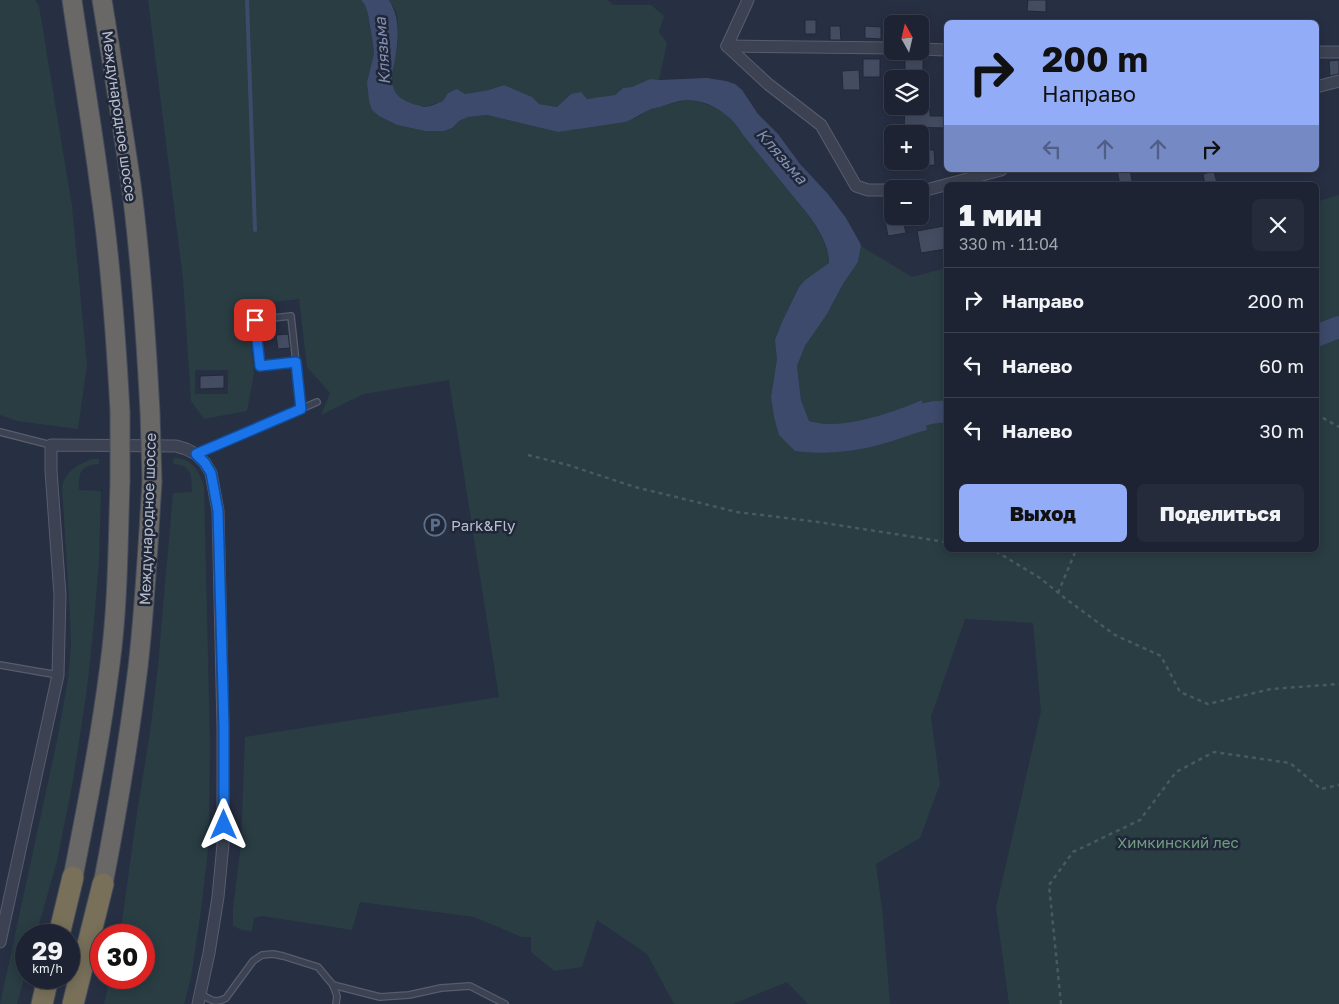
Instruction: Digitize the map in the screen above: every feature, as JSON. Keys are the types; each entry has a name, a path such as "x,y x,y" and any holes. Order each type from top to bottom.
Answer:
{"highway":[{"name":"Международное шоссе","path":"62,924 90,796 110,662 116,591 120,482 120,412 115,332 101,189 72,0"},
{"name":"Международное шоссе","path":"73,1004 103,884 119,802 130,731 145,594 152,482 146,339 132,194 102,0"},
{"path":"42,1004 45,989"}],"street":[{"path":"727,46 748,0"},
{"path":"727,46 884,48"},
{"path":"727,46 768,84 821,125 856,186 868,190 884,190"},
{"path":"929,49 944,50"},
{"path":"1319,52 1339,52"},
{"path":"1319,86 1339,81"},
{"path":"956,182 994,172"},
{"path":"929,189 944,185"},
{"path":"0,942 58,675 60,595 51,471 51,445 176,446 186,448 205,463 211,473 218,511 224,728 224,844 218,897 200,999"}],"lane":[{"path":"296,362 260,366 255,320 291,316 296,362 301,409"},
{"path":"196,454 318,402"},
{"path":"0,432 51,445"},
{"path":"0,664 58,675"},
{"path":"200,999 220,1002 226,998 253,961 262,955 273,954 318,967 334,985 337,996 336,1004"},
{"path":"334,985 380,997 409,995 442,988 470,986 505,1004"}],"path":[{"path":"1319,416 1339,427"},
{"path":"528,455 568,465 635,487 737,512 818,522 944,542"},
{"path":"997,552 1040,578 1115,635 1161,656 1180,692 1208,704 1271,688 1339,684"},
{"path":"1058,593 1075,552"},
{"path":"1061,1004 1049,885 1073,852 1140,820 1176,772 1214,752 1290,763 1321,789 1339,785"}],"green space":[{"path":"0,0 35,0 39,6 72,206 87,365 78,429 17,421 0,415"},
{"name":"Химкинский лес","path":"148,0 361,0 368,14 374,54 367,82 379,116 397,125 425,131 444,131 468,117 487,115 558,132 634,119 650,109 686,100 718,108 739,127 743,135 806,212 821,236 827,250 829,263 805,280 799,287 778,331 777,359 771,397 795,451 826,453 859,449 927,430 922,400 864,420 828,424 809,421 801,400 797,366 805,346 827,314 843,284 858,262 861,246 912,277 944,269 944,552 1319,552 1319,201 1339,195 1339,1004 1009,1004 996,908 1041,711 1033,623 965,619 931,717 940,784 920,838 876,864 883,917 890,1004 808,1004 787,982 733,1004 674,1004 647,954 597,920 582,967 554,971 531,952 531,937 522,937 474,917 360,902 352,930 262,916 254,918 252,931 242,930 233,926 233,909 241,843 245,737 499,697 449,380 364,394 321,415 330,393 307,367 299,299 247,305 254,373 247,411 204,419 191,401 183,279","holes":["195,370 228,370 228,394 195,394"]},
{"path":"389,0 608,0 613,5 651,5 664,16 659,32 667,43 659,80 650,79 632,87 623,88 615,95 606,97 587,99 571,94 557,107 539,104 532,97 504,85 465,94 448,93 443,101 425,107 406,102 398,96 393,88 392,78 398,41 398,21 396,11"},
{"path":"173,458 190,462 197,470 204,486 210,744 209,841 201,910 191,978 184,1004 104,1004 107,989 155,989 155,924 122,924 150,733 158,666 173,493 192,492 190,473 185,467 174,464"},
{"path":"92,459 99,459 99,464 88,466 82,471 79,479 79,490 101,491 99,560 87,689 73,781 57,861 39,924 17,924 57,741 68,679 71,645 62,487 69,473 82,463"},
{"path":"15,935 15,989 21,989 17,1004 0,1004"}],"water":[{"path":"361,0 389,0 393,7 398,29 392,75 394,90 403,100 423,107 443,101 448,93 457,89 465,94 504,85 532,97 539,104 557,107 571,94 581,92 587,99 615,95 623,88 632,87 650,79 707,78 735,84 742,90 758,114 778,134 800,164 828,194 846,218 861,246 858,262 843,284 827,314 805,346 797,366 801,400 809,421 828,424 864,420 922,400 927,430 869,447 826,453 795,451 779,435 771,397 777,359 775,340 799,287 805,280 829,263 827,249 822,236 810,217 733,121 726,115 712,106 686,100 651,109 625,122 558,132 487,115 468,117 444,131 425,131 397,125 379,116 372,110 369,101 367,82 374,54 368,14"}],"building":[{"path":"1028,0 1046,0 1046,12 1027,11"},
{"path":"805,20 816,20 816,34 805,34"},
{"path":"830,26 840,26 841,40 830,40"},
{"path":"865,26 881,27 881,39 865,38"},
{"path":"863,59 880,59 880,77 863,77"},
{"path":"905,60 923,60 923,70 905,70"},
{"path":"1339,60 1339,74 1330,76 1329,61"},
{"path":"859,70 860,90 843,90 842,71"},
{"path":"930,110 930,116 944,116 944,128 929,128 929,125 904,125 905,115 929,115"},
{"path":"929,150 934,150 935,165 929,165"},
{"path":"1117,172 1130,172 1132,182 1119,182"},
{"path":"1214,172 1217,182 1204,182 1203,174"},
{"path":"886,225 904,225 906,233 888,236"},
{"path":"944,226 944,249 921,253 917,231"},
{"path":"288,334 290,348 278,349 276,335"},
{"path":"224,375 224,388 200,389 200,376"}],"waterway":[{"path":"247,0 255,230"},
{"name":"Клязьма","path":"1319,335 1339,327"},
{"name":"Клязьма","path":"895,423 927,414 944,412"}],"place":[{"name":"Park&Fly","path":"435,525"}],"route":[{"path":"224,825 224,728 218,511 211,473 196,454 301,409 296,362 260,366 255,320"}]}
